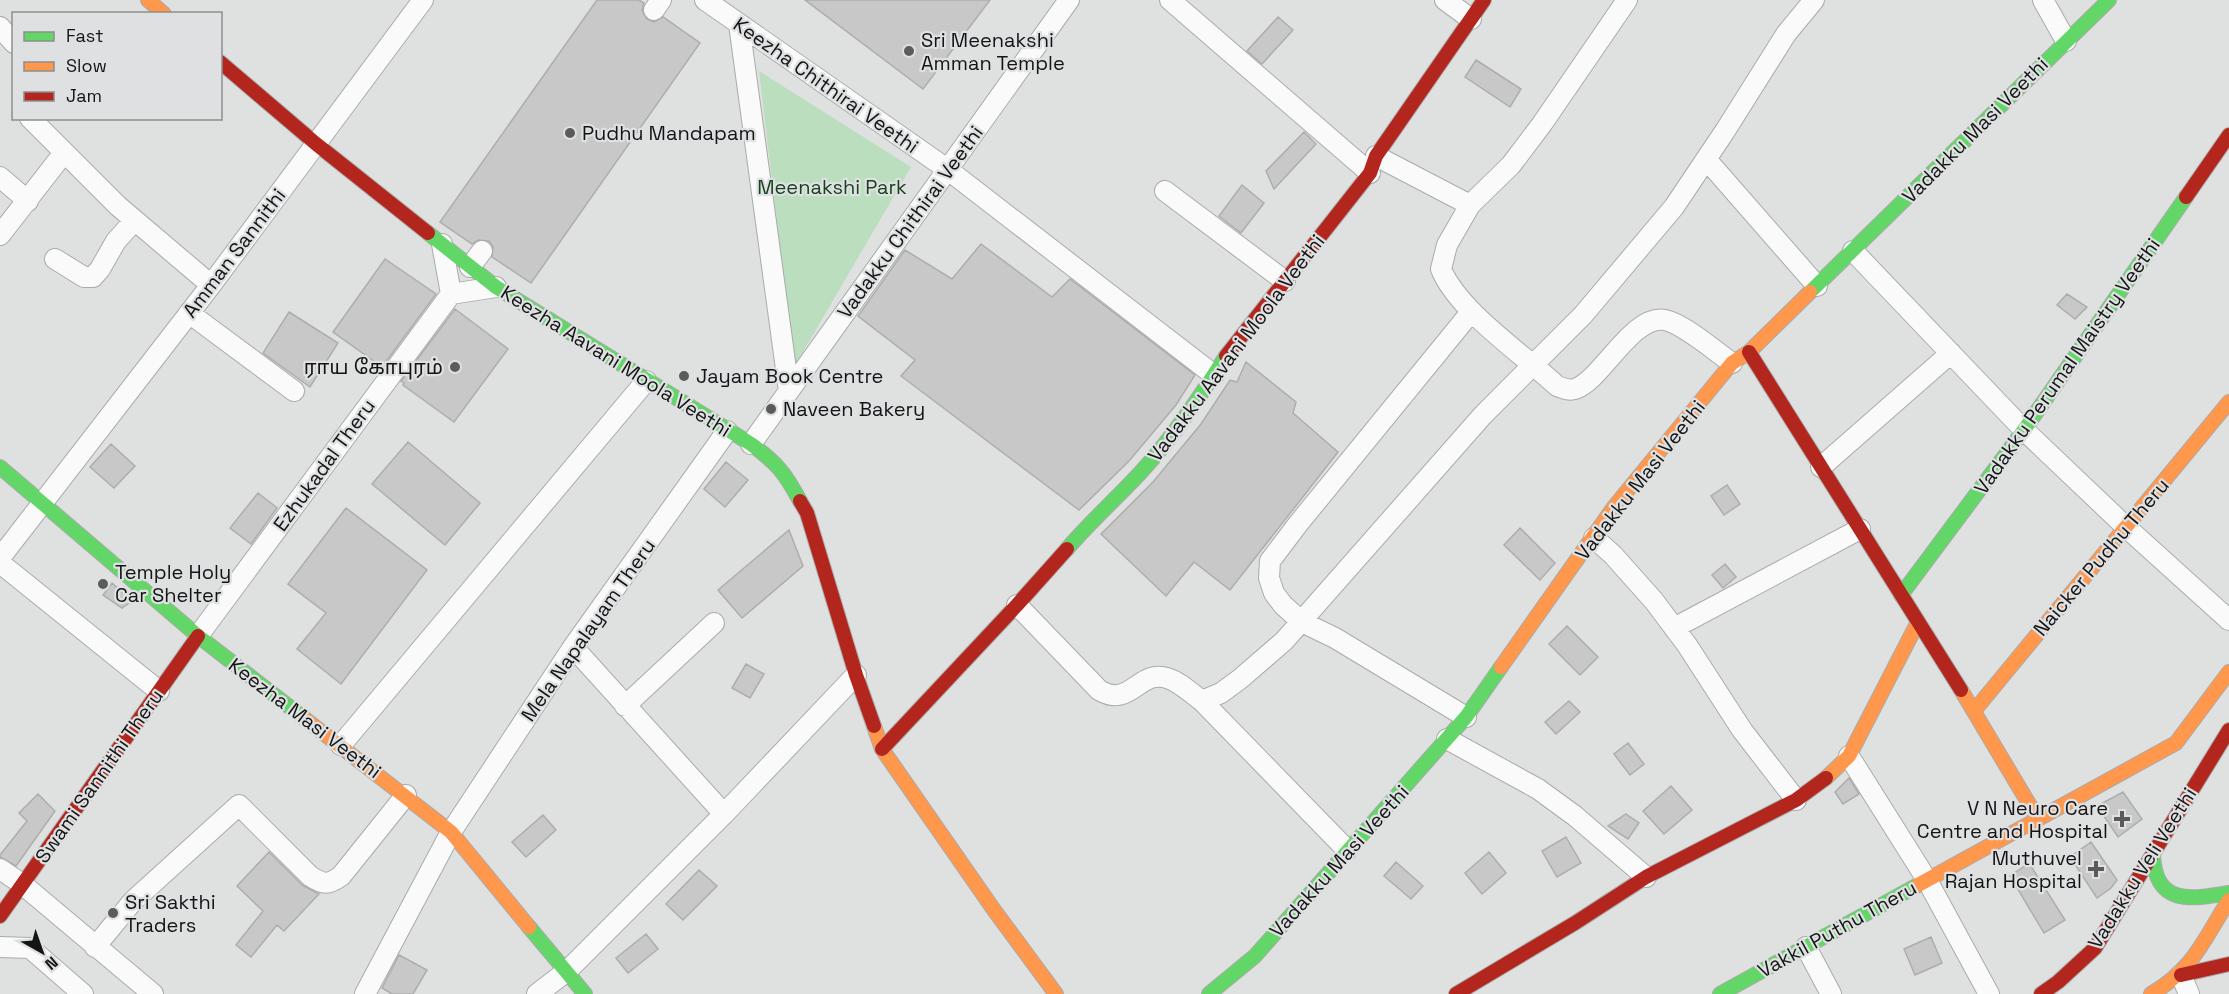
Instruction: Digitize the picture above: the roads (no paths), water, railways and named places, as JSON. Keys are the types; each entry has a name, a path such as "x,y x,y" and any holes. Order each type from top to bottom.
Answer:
{"main road":[{"path":"148,0 162,12"},
{"name":"Vadakku Aavani Moola Veethi","path":"882,749 1017,605 1090,522 1141,472 1189,414 1214,375 1373,164 1484,0"},
{"name":"Vadakku Masi Veethi","path":"1209,994 1255,956 1466,717 1614,507 1732,363 1749,352 2109,0"},
{"name":"Keezha Aavani Moola Veethi","path":"222,64 315,143 496,287 751,444 774,461 807,513 856,675 882,749 994,910 1056,994"},
{"name":"Vadakku Perumal Maistry Veethi","path":"1901,595 2024,430 2229,135"},
{"path":"1749,352 1974,711 2038,819"},
{"name":"Naicker Pudhu Theru","path":"1974,711 2229,402"},
{"name":"Keezha Masi Veethi","path":"0,467 198,636 451,832 585,994"},
{"path":"1456,994 1575,923 1646,877 1796,800 1824,781 1849,756 1918,622"},
{"name":"Swami Sannithi Theru","path":"0,916 198,636"},
{"path":"2199,779 2185,752 2229,672"},
{"name":"Vadakku Veli Veethi","path":"2041,994 2058,982 2095,948 2229,730"},
{"name":"Vakkil Puthu Theru","path":"1719,994 2038,819 2185,752"},
{"path":"2153,854 2151,870 2154,876 2164,888 2177,896 2192,899 2229,893"},
{"path":"2151,994 2181,975 2195,959 2214,921 2229,900"},
{"path":"2181,975 2229,964"}],"street":[{"name":"Amman Sannithi","path":"0,558 211,285 423,0"},
{"name":"Keezha Chithirai Veethi","path":"705,0 947,169 1214,375"},
{"name":"Vadakku Chithirai Veethi","path":"751,444 1069,0"},
{"path":"1170,0 1373,164 1470,205"},
{"path":"1445,0 1471,19"},
{"path":"1626,0 1518,157 1470,205 1447,245 1441,269 1449,286 1471,312 1557,386 1573,390 1580,386 1633,333 1653,321 1664,320 1679,326 1732,363"},
{"path":"1202,702 1221,693 1240,679 1284,641 1469,430 1583,315 1674,207 1786,34 1814,0"},
{"path":"2043,0 2066,41"},
{"path":"740,24 789,391"},
{"path":"0,27 12,41"},
{"path":"32,120 63,154 134,221 211,285"},
{"path":"0,235 63,154"},
{"path":"1706,159 1817,286"},
{"path":"0,177 28,201"},
{"path":"1164,191 1285,281"},
{"path":"55,259 84,278 93,277 116,241 134,221"},
{"path":"442,244 451,294 496,287"},
{"path":"470,267 482,251"},
{"path":"1853,251 2024,430 2126,527 2229,620"},
{"name":"Ezhukadal Theru","path":"198,636 451,294"},
{"path":"1466,717 1335,638 1302,621 1283,605 1274,593 1269,578 1270,561 1471,312"},
{"path":"189,313 294,391"},
{"path":"1821,467 1951,353"},
{"path":"341,745 646,381"},
{"name":"Mela Napalayam Theru","path":"365,994 451,832 573,647 727,431"},
{"path":"1674,628 1860,529"},
{"path":"1594,538 1613,555 1647,593 1674,628 1743,730 1796,800"},
{"path":"0,563 159,691"},
{"path":"1017,605 1099,690 1107,695 1112,697 1125,693 1148,679 1159,676 1177,682 1202,702 1347,850"},
{"path":"625,706 714,624"},
{"path":"573,647 724,814"},
{"path":"537,994 567,971 724,814 856,675"},
{"path":"1447,739 1538,789 1575,816 1646,877"},
{"path":"1849,756 1927,880 1989,994"},
{"path":"95,947 133,901 239,805 310,876 322,884 330,884 341,876 406,795"},
{"path":"0,869 22,884 153,994"},
{"path":"0,947 30,948 82,994"},
{"path":"1806,947 1831,994"},
{"path":"2181,975 2189,994"}],"place":[{"name":"Sri Meenakshi Amman Temple","path":"909,51"},
{"name":"Pudhu Mandapam","path":"570,133"},
{"name":"ராய கோபுரம்","path":"455,367"},
{"name":"Jayam Book Centre","path":"684,376"},
{"name":"Naveen Bakery","path":"771,409"},
{"name":"Temple Holy Car Shelter","path":"103,584"},
{"name":"V N Neuro Care Centre and Hospital","path":"2122,819"},
{"name":"Muthuvel Rajan Hospital","path":"2096,869"},
{"name":"Sri Sakthi Traders","path":"113,913"}],"park label":[{"name":"Meenakshi Park","path":"832,187"}]}
